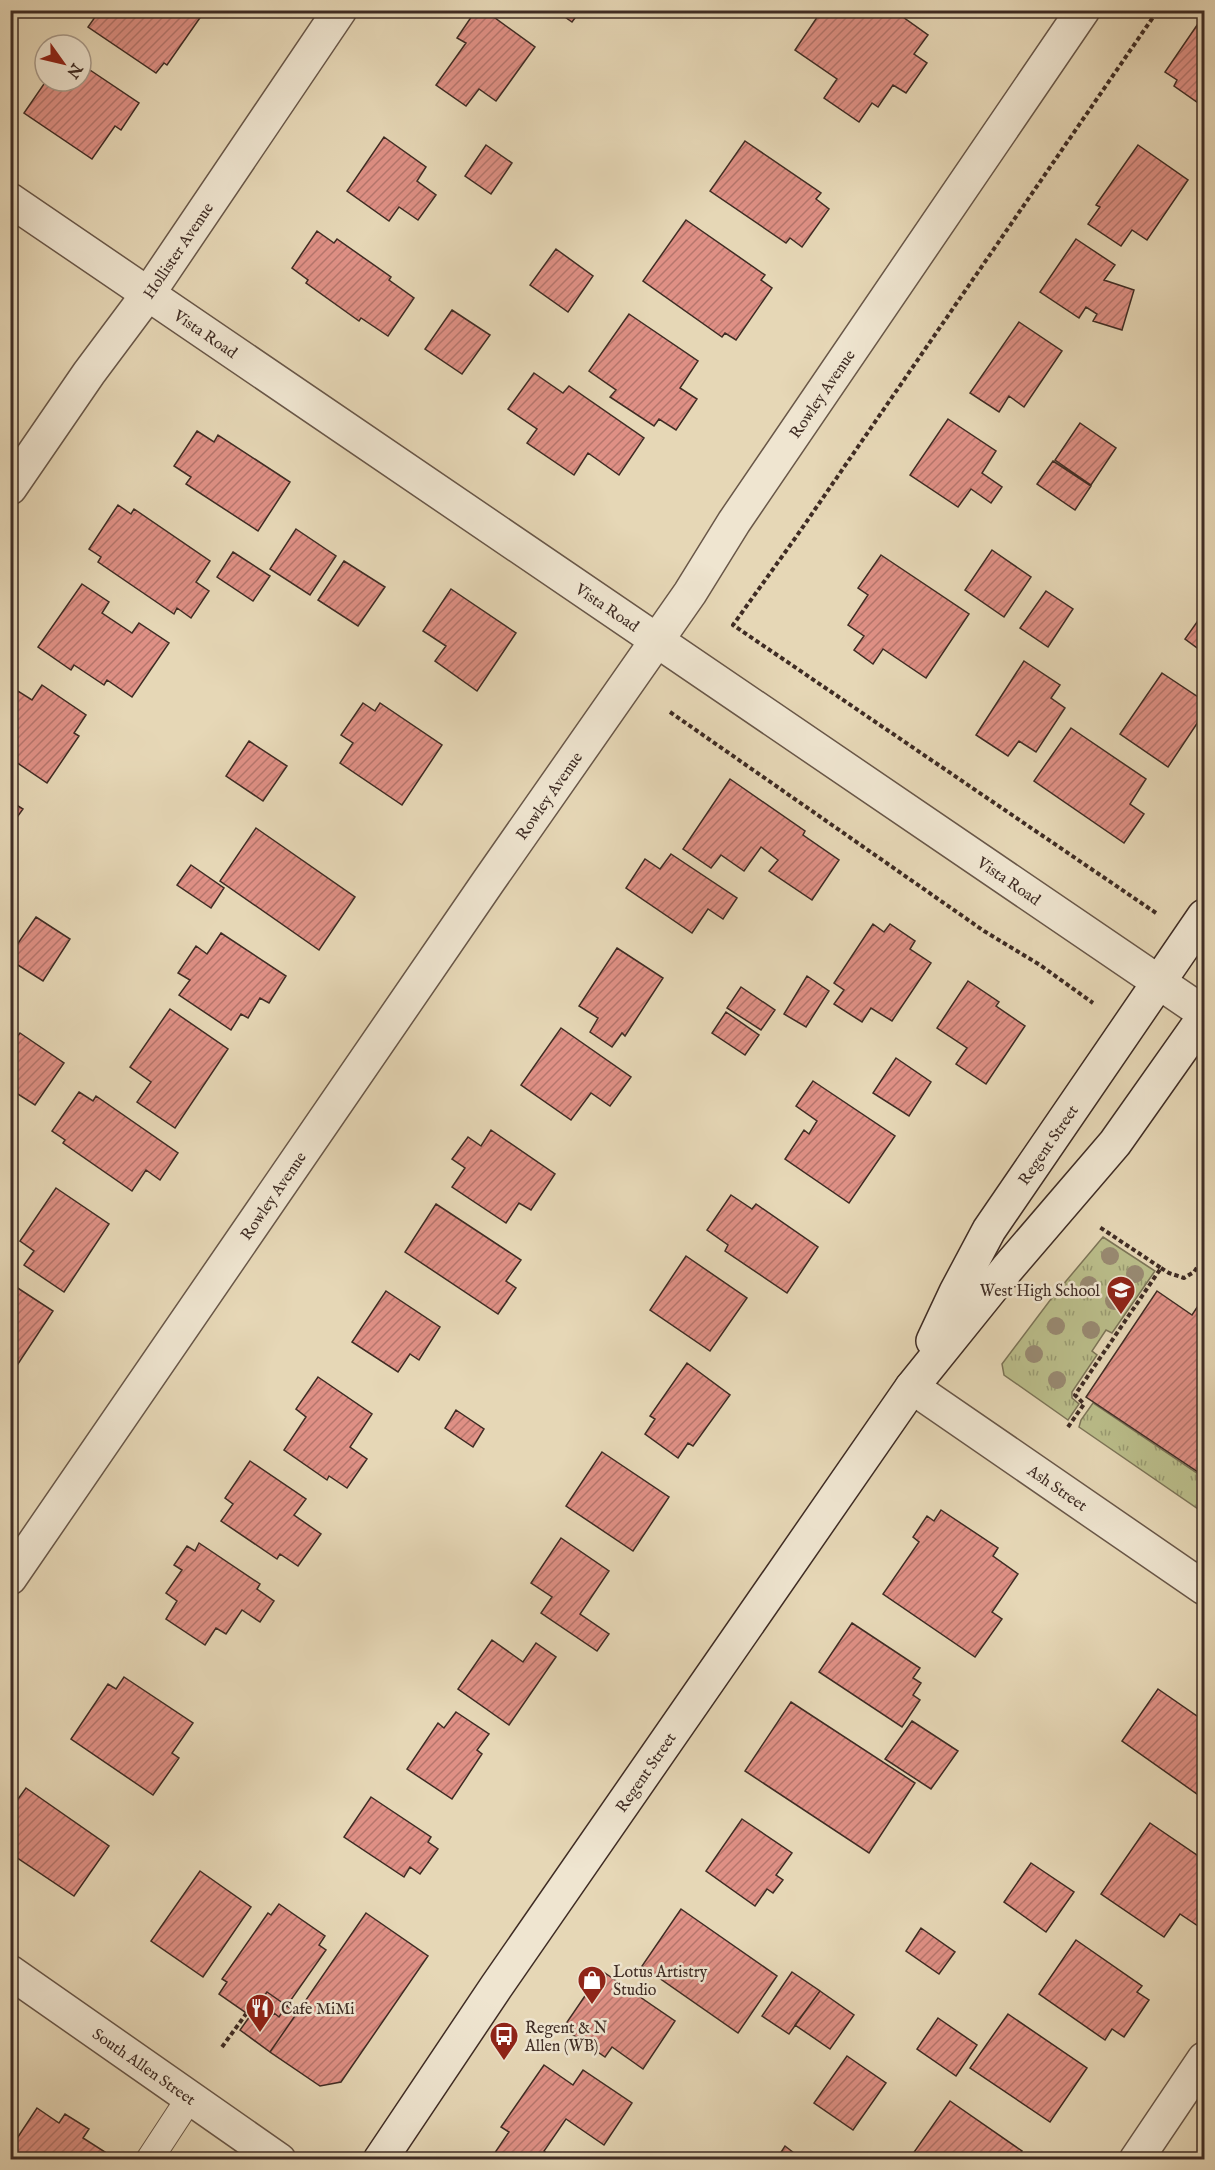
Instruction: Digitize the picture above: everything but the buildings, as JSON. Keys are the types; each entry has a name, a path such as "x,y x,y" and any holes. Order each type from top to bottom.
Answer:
{"street":[{"name":"Hollister Avenue","path":"10,488 89,373 148,294 340,10"},
{"name":"Rowley Avenue","path":"10,1578 488,882 690,593 734,522 1083,10"},
{"name":"Vista Road","path":"10,200 1204,1015"},
{"name":"Regent Street","path":"912,1387 956,1292 989,1230 1204,916"},
{"name":"Regent Street","path":"380,2160 496,1987 912,1387 1007,1269 1115,1143 1204,1015"},
{"name":"Ash Street","path":"912,1387 1204,1588"},
{"name":"South Allen Street","path":"10,1972 191,2096 279,2160"},
{"path":"1136,2160 1204,2059"}],"lane":[{"path":"149,2160 191,2096"}],"path":[{"path":"1156,913 733,625 1158,10"},
{"path":"670,712 974,924 1040,965 1093,1003"},
{"path":"1097,1225 1168,1273 1184,1278 1194,1272 1204,1257"},
{"path":"1068,1427 1084,1404 1075,1395 1161,1268"},
{"path":"222,2047 246,2014"}],"green space":[{"path":"1103,1237 1155,1271 1112,1333 1106,1330 1092,1351 1097,1355 1072,1392 1072,1398 1079,1404 1068,1420 1004,1375 1002,1364 1051,1299"},
{"path":"1093,1403 1204,1478 1204,1513 1079,1427"}],"place":[{"name":"West High School","path":"1121,1316"},
{"name":"Lotus Artistry Studio","path":"592,2006"},
{"name":"Cafe MiMi","path":"260,2034"},
{"name":"Regent & N Allen (WB)","path":"504,2062"}]}
